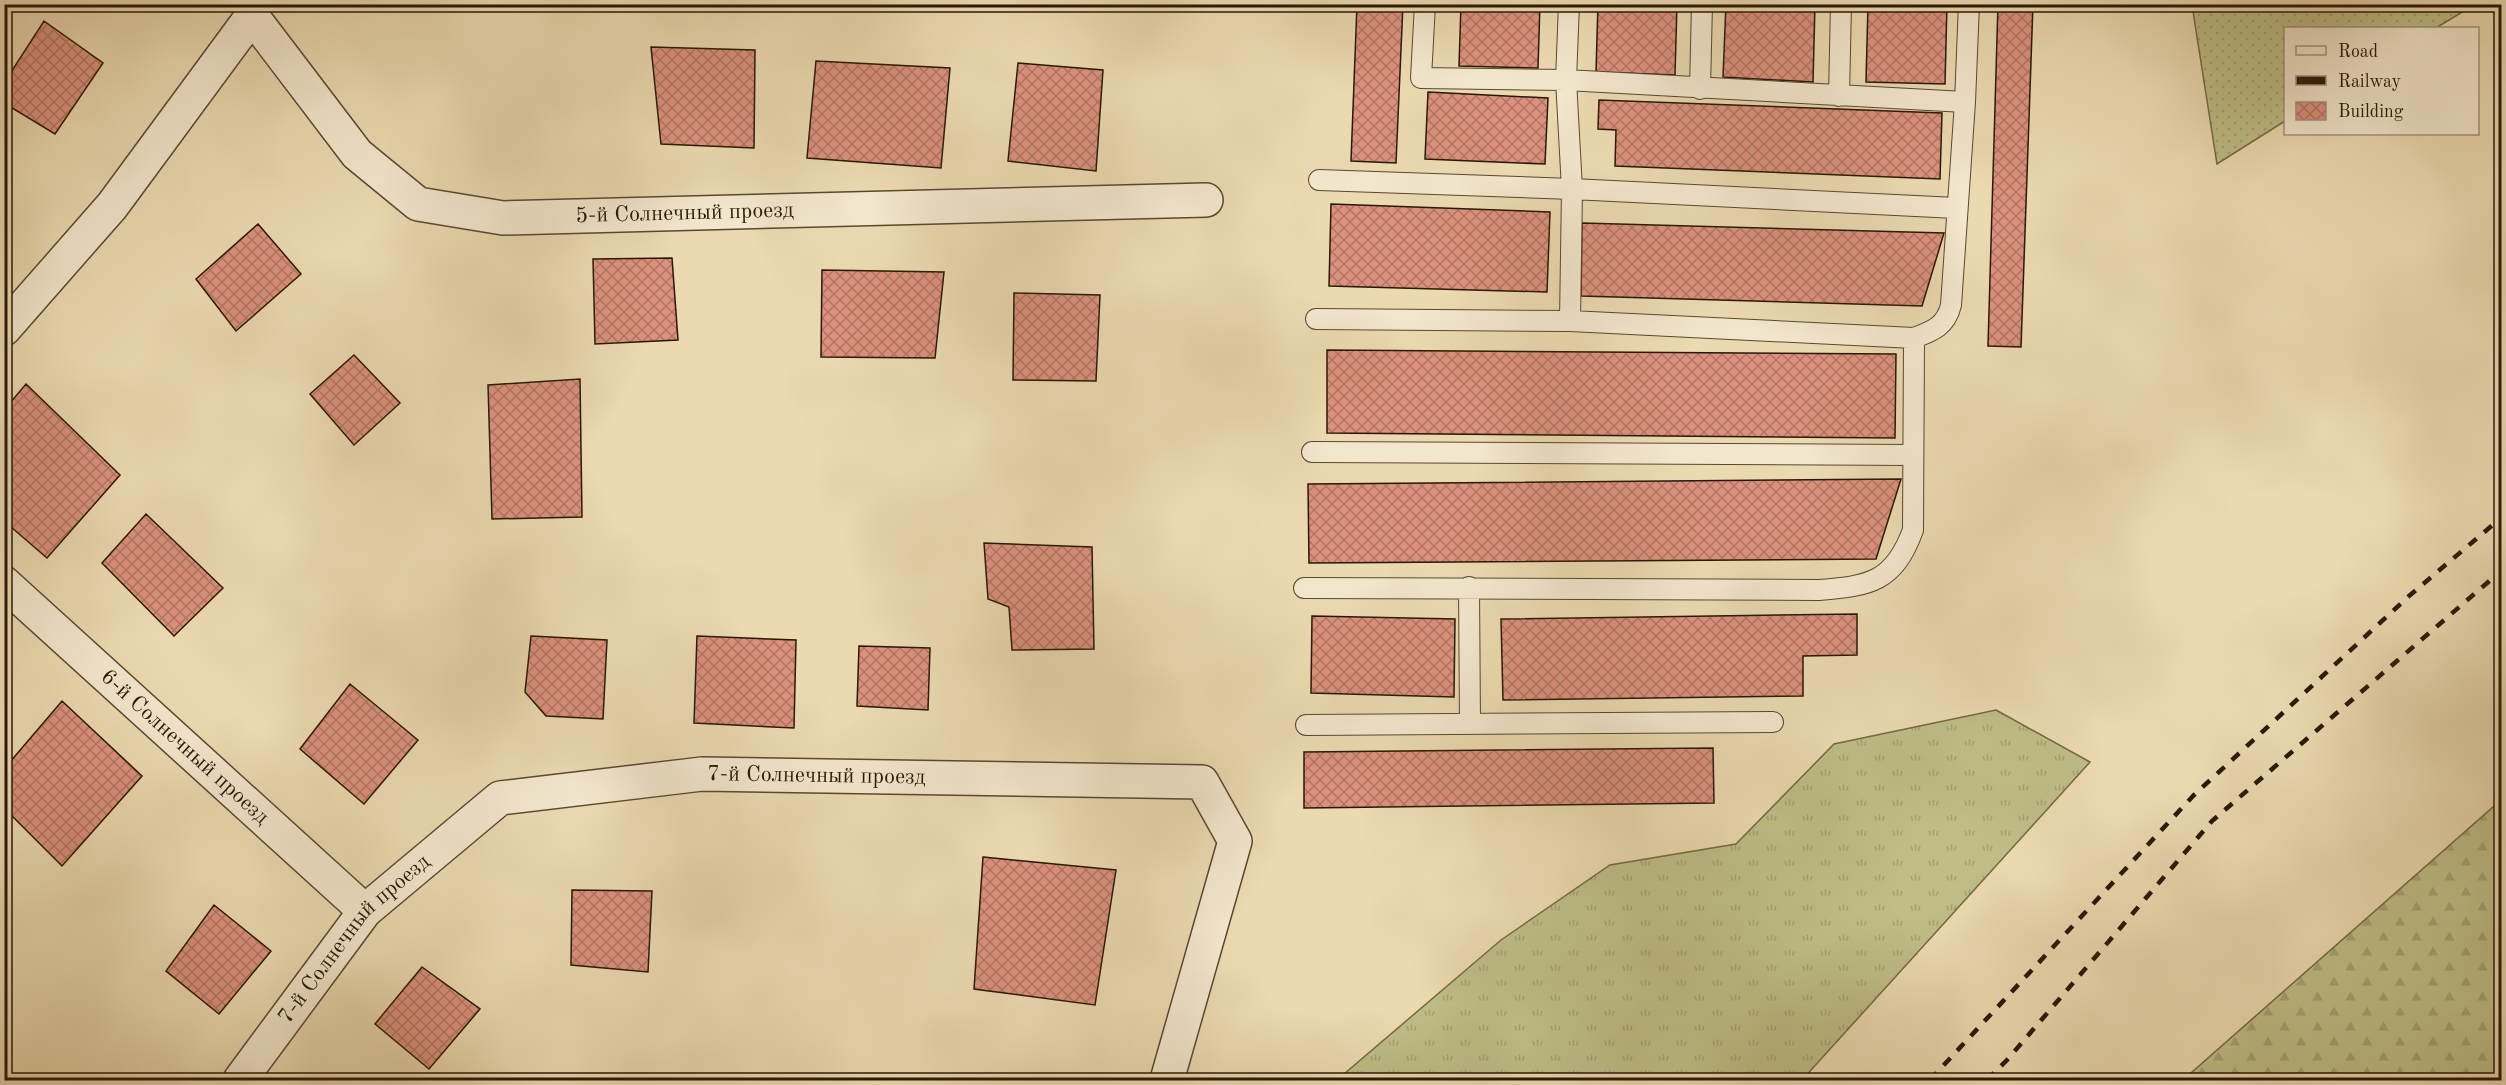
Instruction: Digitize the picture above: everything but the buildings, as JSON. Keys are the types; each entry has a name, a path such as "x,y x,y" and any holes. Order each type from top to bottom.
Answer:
{"street":[{"name":"5-й Солнечный проезд","path":"253,10 357,154 418,204 502,218 1206,200"},
{"path":"4,328 112,206 253,10"},
{"name":"6-й Солнечный проезд","path":"4,583 365,911"},
{"name":"7-й Солнечный проезд","path":"240,1080 365,911 500,798 702,774 1202,782 1235,841 1167,1080"}],"lane":[{"path":"1425,4 1421,78 1566,80 1965,102"},
{"path":"1569,4 1566,80 1572,189 1570,321"},
{"path":"1700,89 1702,4"},
{"path":"1839,96 1841,4"},
{"path":"1316,319 1570,321 1914,338 1940,327 1947,318 1951,305 1965,102 1969,4"},
{"path":"1319,180 1572,189 1956,208"},
{"path":"1304,588 1819,590 1846,588 1872,582 1885,574 1901,558 1913,530 1914,338"},
{"path":"1312,452 1912,455"},
{"path":"1469,587 1470,724"},
{"path":"1306,725 1773,722"}],"green space":[{"path":"2192,4 2474,5 2438,27 2284,27 2284,122 2217,164"},
{"path":"1996,710 2090,762 1802,1080 1337,1080 1501,940 1610,865 1736,844 1834,744"},
{"path":"2501,800 2501,1080 2183,1080"}],"railway":[{"path":"1930,1080 2193,796 2409,596 2502,517"},
{"path":"1987,1080 2007,1060 2212,821 2502,570"}]}
